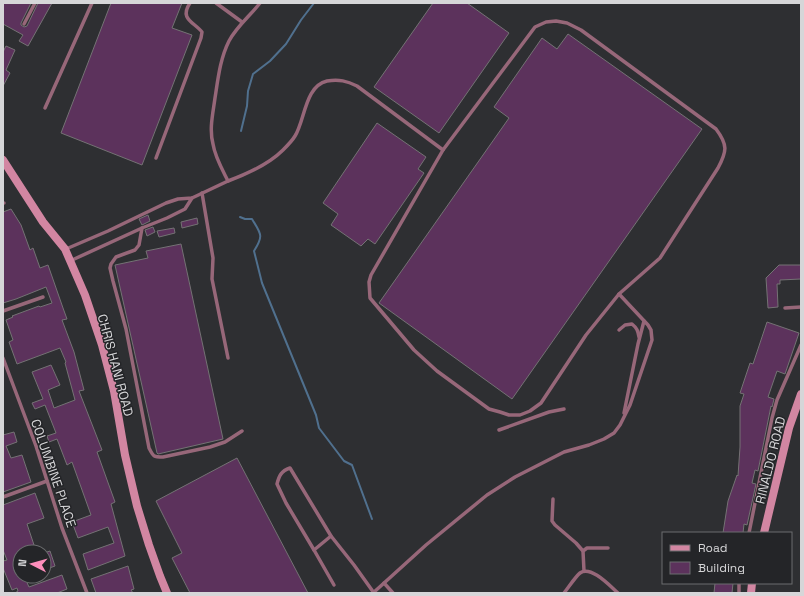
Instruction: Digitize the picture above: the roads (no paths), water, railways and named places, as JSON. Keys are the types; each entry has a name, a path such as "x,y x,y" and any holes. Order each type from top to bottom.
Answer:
{"street":[{"name":"CHRIS HANI ROAD","path":"3,160 43,222 65,250 85,295 102,345 114,391 124,455 129,474 149,545 167,593"},
{"name":"RINALDO ROAD","path":"764,532 786,439 801,394"}],"lane":[{"path":"24,24 35,3"},
{"path":"45,108 92,3"},
{"path":"156,158 201,38 202,32 189,21 186,14 190,3"},
{"path":"216,3 242,22"},
{"path":"228,181 217,158 212,143 211,129 223,57 230,40 242,22 260,3"},
{"path":"556,21 567,23 581,30 716,129 723,138 726,148 724,158 660,258 619,294 586,335 541,404 520,415 509,415 489,409 437,371 414,350 370,298 369,282 371,275 443,150 535,27 546,22 556,21"},
{"path":"65,250 166,204 178,199 192,198 263,166 283,150 295,136 311,95 317,86 323,82 345,80 357,86 443,150"},
{"path":"202,193 213,258 212,279 228,358"},
{"path":"70,261 185,209 192,198"},
{"path":"142,228 139,245 135,250 116,257 110,268 126,329 148,448 152,455 163,457 210,447 225,442 242,431"},
{"path":"334,585 286,503 277,484 281,473 290,468 331,536 374,593 432,540 486,495 564,452 589,445 614,433 623,420 630,405 652,340 652,330 619,294"},
{"path":"3,311 43,297"},
{"path":"785,308 801,307"},
{"path":"623,420 644,321"},
{"path":"619,330 625,325 632,324 636,327 640,339"},
{"path":"749,532 772,418 777,400 801,345"},
{"name":"COLUMBINE PLACE","path":"3,358 47,481 62,528 87,593"},
{"path":"499,430 549,412 564,409"},
{"path":"3,497 47,481"},
{"path":"553,499 552,521 583,551 584,571"},
{"path":"314,550 331,536"},
{"path":"583,551 587,548 608,548"},
{"path":"564,593 580,573 584,571 592,572 618,593"},
{"path":"384,583 393,593"}],"waterway":[{"path":"241,131 247,106 248,91 253,74 270,61 286,44 314,3"},
{"path":"240,217 252,219 259,231 260,238 254,251 262,283 316,415 319,428 344,461 352,465 372,519"}]}
